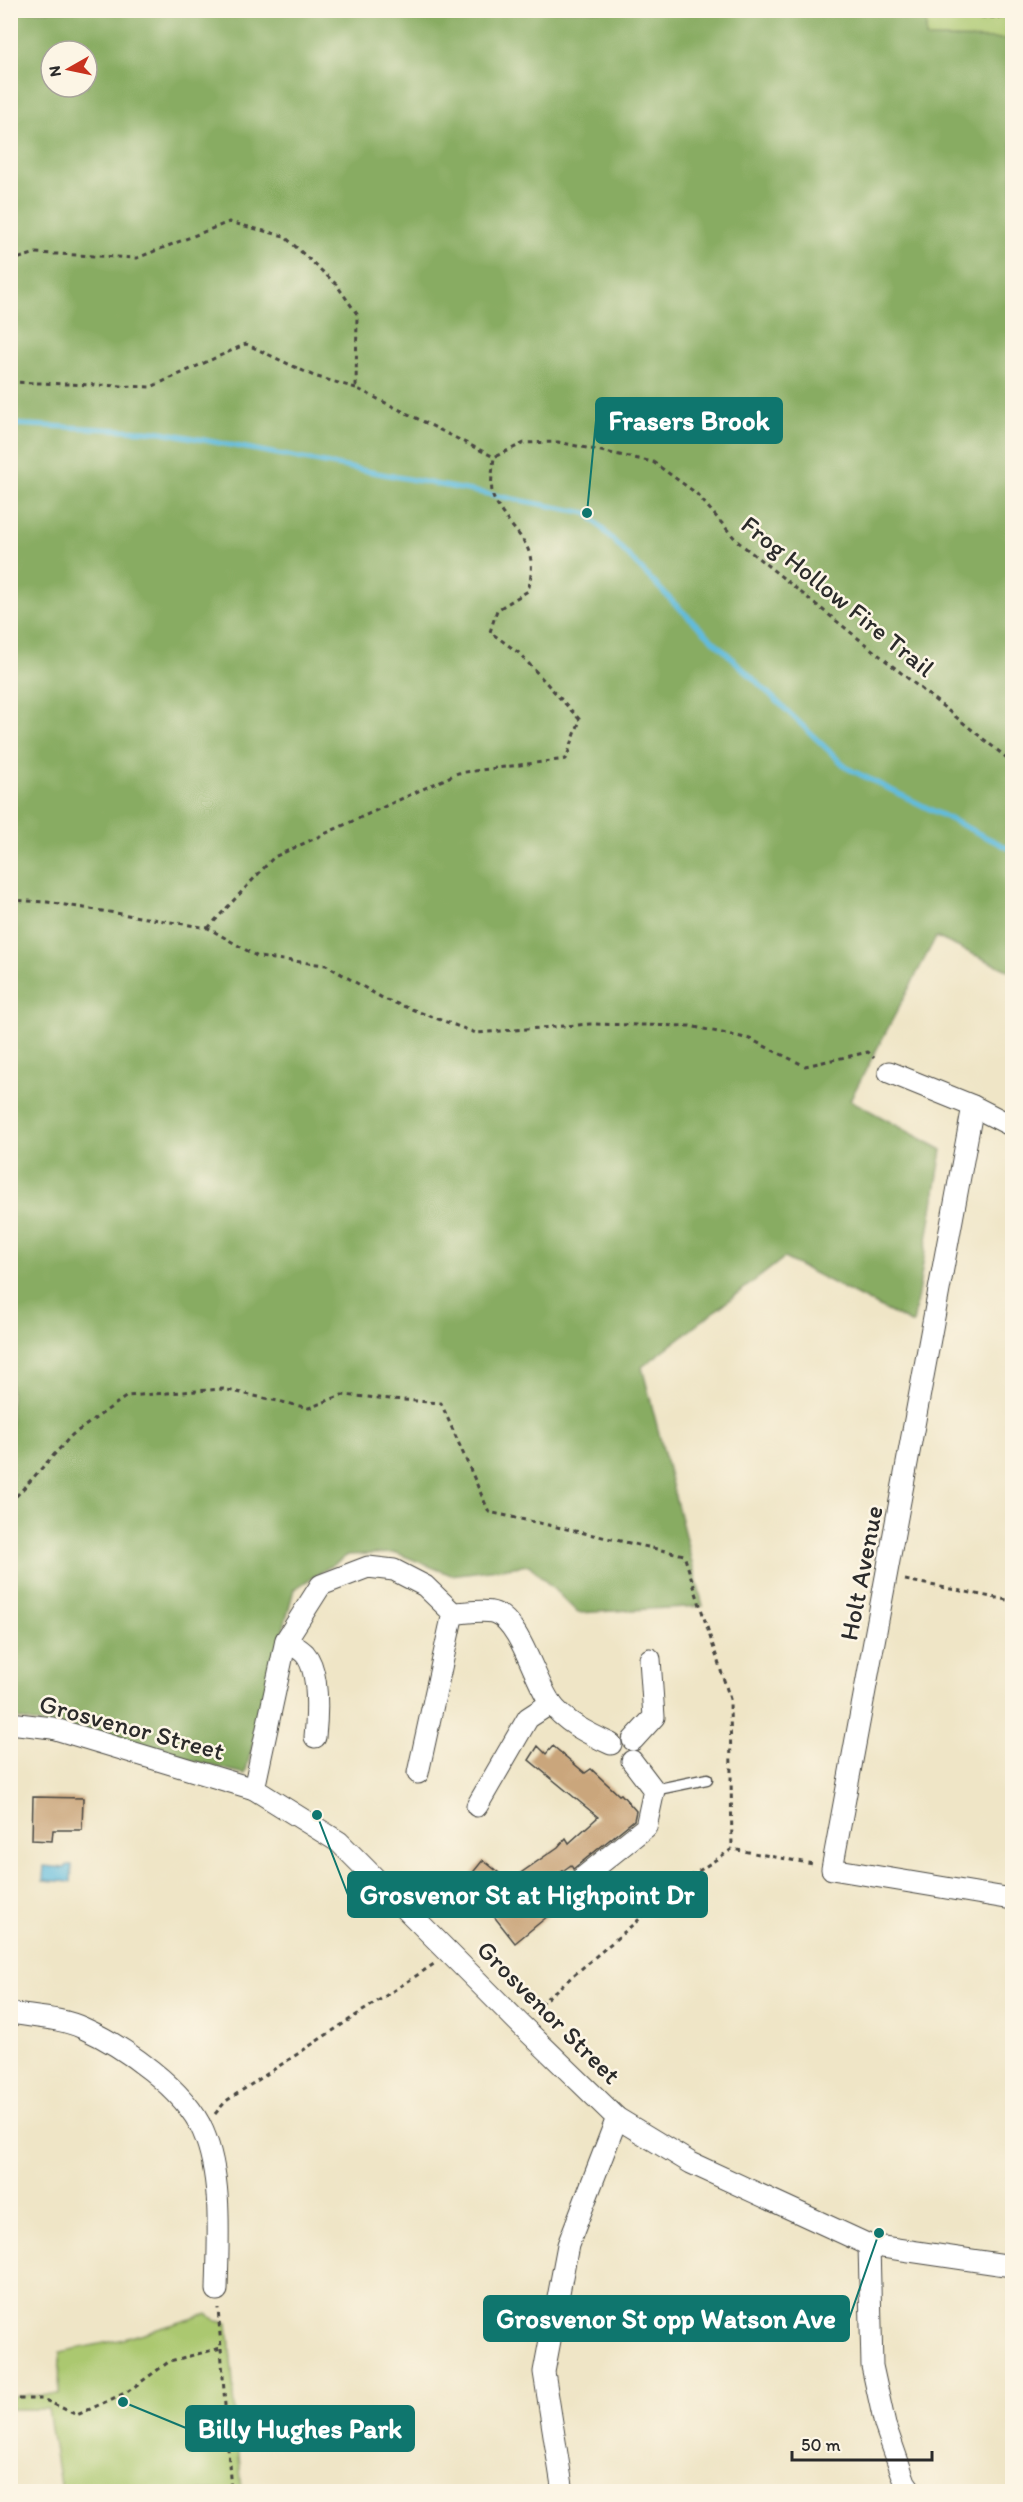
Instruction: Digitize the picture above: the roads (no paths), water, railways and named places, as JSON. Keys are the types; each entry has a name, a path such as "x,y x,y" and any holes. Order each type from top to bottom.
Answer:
{"street":[{"path":"889,1072 974,1106 1012,1126"},
{"name":"Holt Avenue","path":"974,1106 832,1869 1012,1899"},
{"path":"254,1789 286,1640 321,1585 368,1567 394,1570 425,1586 453,1613 495,1613 516,1629 528,1661 551,1703 579,1728 611,1744 610,1753 614,1760 622,1764 654,1717 650,1659"},
{"path":"418,1773 453,1613"},
{"path":"286,1640 304,1653 310,1661 317,1714 315,1737"},
{"path":"477,1806 528,1718 551,1703"},
{"name":"Grosvenor Street","path":"10,1723 52,1728 254,1789 339,1842 617,2118 690,2163 869,2246 1012,2266"},
{"path":"566,1891 646,1827 654,1790 632,1751"},
{"path":"10,2013 81,2027 141,2062 177,2093 203,2130 216,2182 217,2290"},
{"path":"563,2492 544,2372 568,2245 617,2118"},
{"path":"869,2246 872,2366 885,2425 905,2482 912,2492"}],"lane":[{"path":"654,1790 707,1779"}],"water":[{"path":"67,1865 72,1865 71,1882 43,1880 44,1866 65,1868"}],"waterway":[{"path":"10,424 162,432 587,513 674,603 847,768 1012,850"}],"place":[{"name":"Frasers Brook","path":"587,513"},
{"name":"Grosvenor St at Highpoint Dr","path":"317,1815"},
{"name":"Grosvenor St opp Watson Ave","path":"879,2233"},
{"name":"Billy Hughes Park","path":"123,2402"}]}
